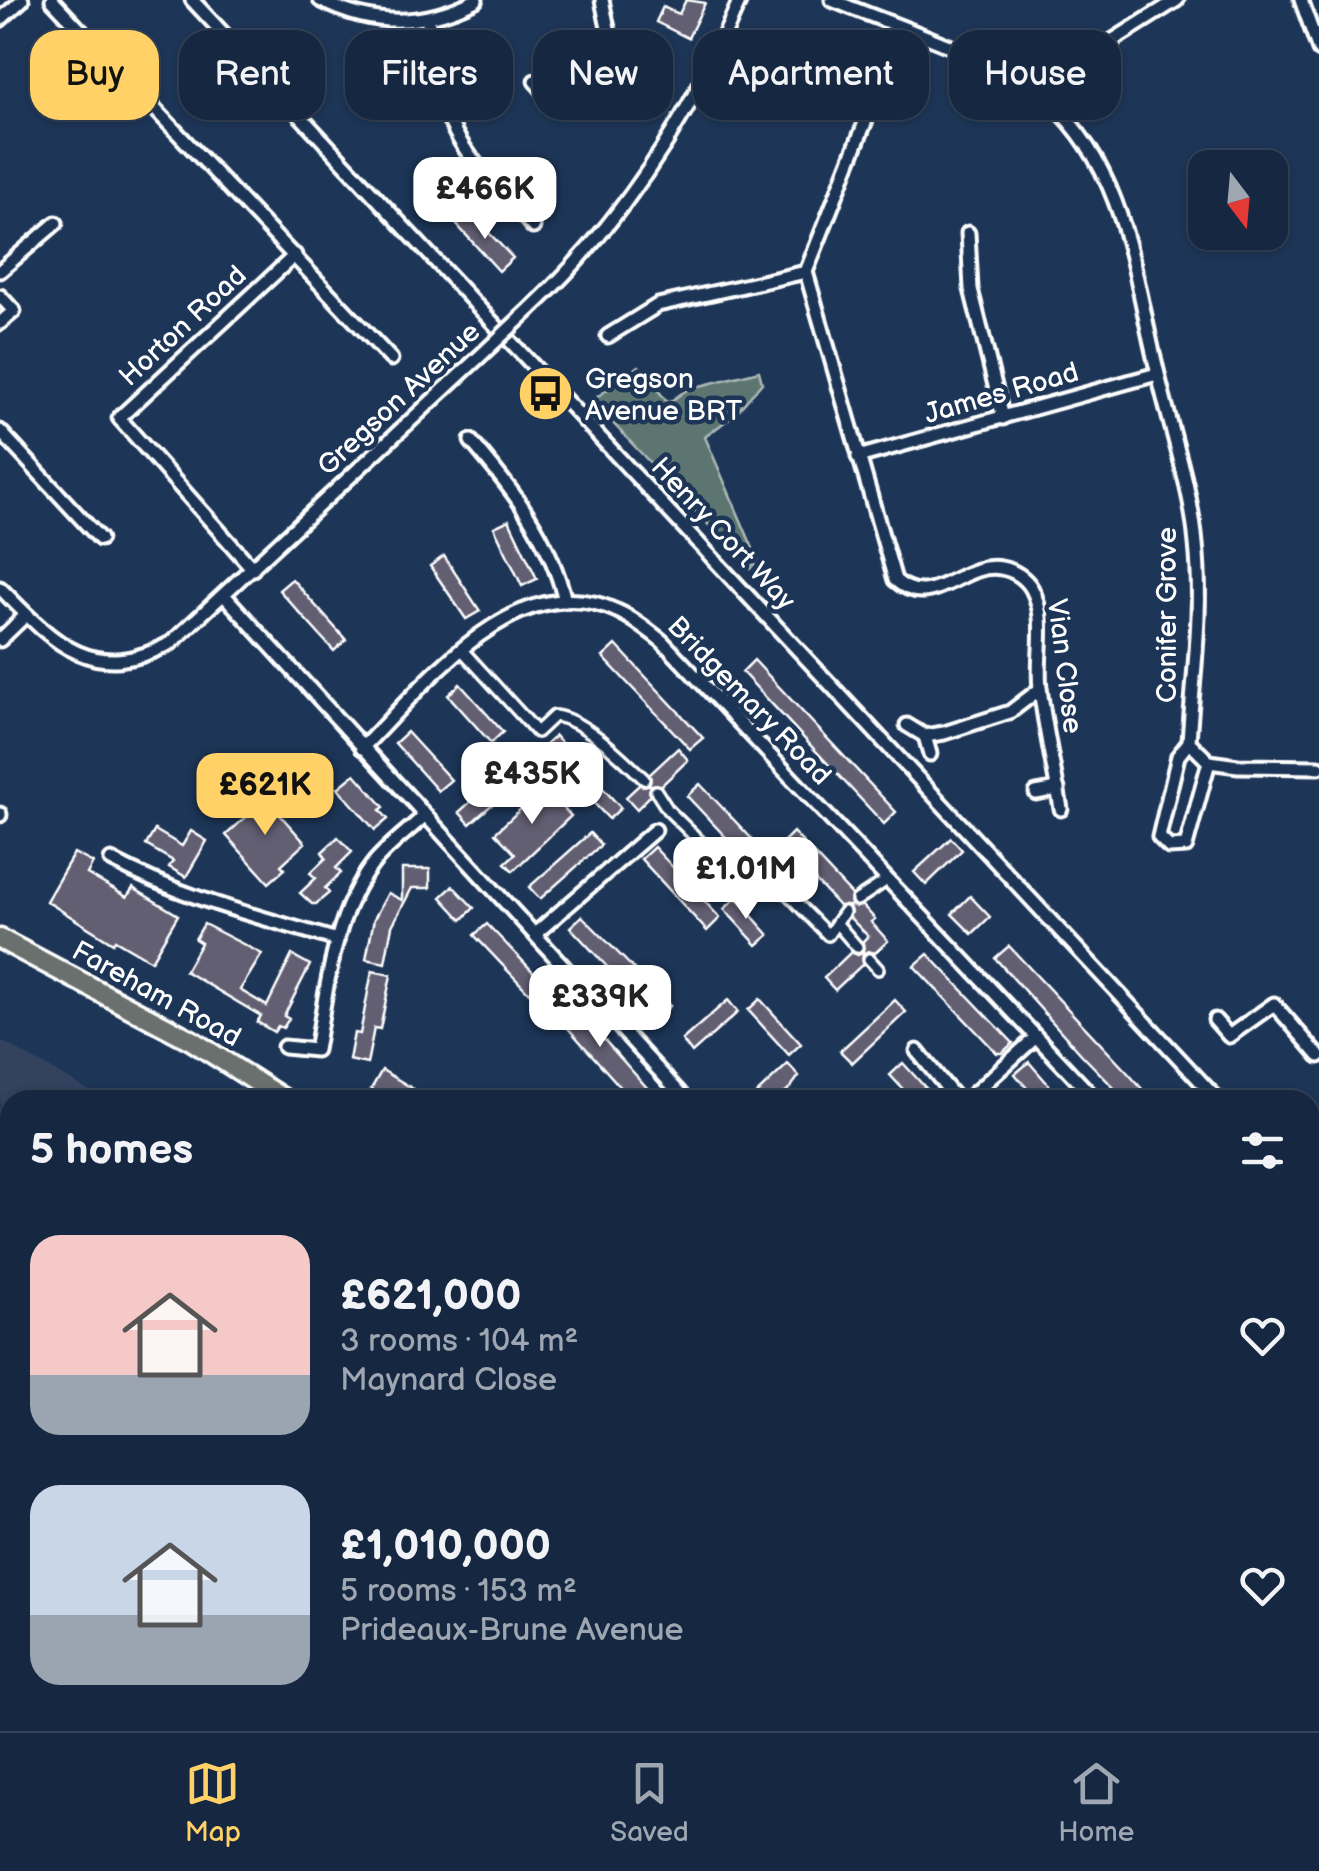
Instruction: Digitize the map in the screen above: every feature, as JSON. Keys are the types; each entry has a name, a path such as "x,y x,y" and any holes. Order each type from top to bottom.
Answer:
{"main road":[{"name":"Fareham Road","path":"0,939 192,1040 270,1090"}],"street":[{"path":"0,20 22,0"},
{"path":"52,0 391,359"},
{"name":"Henry Cort Way","path":"192,0 1209,1090"},
{"path":"320,0 358,17 381,22 428,18 476,0"},
{"path":"602,0 608,30"},
{"name":"Conifer Grove","path":"832,0 902,30"},
{"path":"1121,35 1177,0"},
{"path":"1300,0 1314,15 1319,50"},
{"name":"Gregson Avenue","path":"0,588 62,647 83,656 121,661 148,656 171,644 478,358 598,238 648,174 693,99 735,1"},
{"path":"428,18 442,96 454,131 469,155 533,228"},
{"path":"858,457 806,272 866,120"},
{"name":"Conifer Grove","path":"1067,120 1099,164 1116,197 1187,483 1197,546 1190,742 1178,756 1159,837 1169,847 1186,846 1209,762 1190,742"},
{"path":"0,271 56,223"},
{"path":"968,233 971,289 1003,418"},
{"name":"Horton Road","path":"253,568 119,418 295,255"},
{"path":"608,336 658,305 806,272"},
{"path":"0,296 14,310 0,323"},
{"name":"James Road","path":"858,457 1158,374"},
{"path":"0,431 100,539"},
{"path":"470,441 510,487 544,540 566,601"},
{"name":"Vian Close","path":"858,457 891,572 906,590 926,592 985,568 1001,568 1024,578 1039,608 1040,689 1061,808"},
{"path":"224,595 677,1090"},
{"name":"Bridgemary Road","path":"362,748 462,650 500,620 527,607 566,601 615,610 662,641 1086,1090"},
{"path":"0,640 26,615"},
{"path":"462,650 537,732 554,716 567,718 615,752 644,780"},
{"path":"925,736 1010,712 1040,689"},
{"path":"907,725 925,736 930,754"},
{"path":"1209,762 1319,767"},
{"path":"1036,793 1058,789"},
{"path":"656,791 668,810 744,884 786,892 828,935 844,912"},
{"path":"284,1047 316,1050 337,940 372,866 423,816"},
{"path":"535,934 654,830"},
{"path":"111,860 150,881 196,898 337,940"},
{"path":"857,900 887,880"},
{"path":"838,925 856,947"},
{"path":"868,959 878,968"},
{"path":"1214,1020 1229,1036 1274,1004 1319,1056"},
{"path":"978,1090 1036,1037"},
{"path":"917,1051 950,1090"}],"shaded area":[{"path":"0,1040 88,1090 0,1090"}],"green space":[{"path":"639,366 668,403 688,389 759,371 762,383 735,414 705,437 758,560 750,569 592,401"}],"building":[{"path":"686,0 705,3 688,38 656,22 663,7 679,14"},
{"path":"470,213 513,258 499,271 457,225"},
{"path":"509,520 537,579 522,586 494,527"},
{"path":"444,556 480,611 466,619 430,566"},
{"path":"292,579 346,640 334,651 279,590"},
{"path":"616,645 703,738 690,749 603,657"},
{"path":"754,660 896,812 884,824 742,672"},
{"path":"460,684 503,732 491,743 448,695"},
{"path":"407,732 451,780 438,791 395,743"},
{"path":"555,736 621,808 609,819 542,748"},
{"path":"678,748 688,760 662,785 651,785 650,796 637,809 626,797 639,785 649,785 650,774"},
{"path":"520,758 531,770 470,824 459,812"},
{"path":"355,774 384,807 380,810 388,819 375,830 338,788"},
{"path":"700,784 767,855 754,867 687,796"},
{"path":"544,787 571,816 513,871 505,863 515,854 495,833"},
{"path":"256,788 305,843 281,865 285,869 269,883 226,835 257,807 247,796"},
{"path":"155,830 182,846 191,831 207,841 186,877 169,867 173,861 146,845"},
{"path":"793,832 851,894 851,905 863,906 875,919 871,922 888,941 875,953 863,954 863,964 835,990 824,978 851,952 863,952 863,941 868,936 850,918 849,906 839,906 781,844"},
{"path":"590,833 601,845 540,899 529,887"},
{"path":"338,837 352,852 336,868 341,873 325,888 329,893 312,904 300,893 316,878 310,873 326,858 322,852"},
{"path":"951,838 962,850 926,885 914,872"},
{"path":"654,847 720,918 707,931 641,859"},
{"path":"74,853 93,863 87,874 127,897 133,888 178,915 151,961 115,940 113,943 46,901"},
{"path":"402,869 430,869 430,888 412,888 392,926 385,963 366,959 374,919 388,893 402,900"},
{"path":"453,886 474,908 462,920 441,897"},
{"path":"970,896 990,917 972,934 952,914"},
{"path":"736,898 769,935 757,945 724,909"},
{"path":"582,916 670,1006 656,1019 570,927"},
{"path":"204,924 262,954 240,990 267,1006 292,955 310,965 284,1016 289,1019 283,1028 278,1026 274,1032 257,1022 261,1016 185,971 201,943 195,939"},
{"path":"487,924 542,981 529,993 474,935"},
{"path":"1009,946 1143,1090 1116,1090 995,958"},
{"path":"928,954 1013,1043 1002,1053 997,1053 914,966"},
{"path":"372,971 391,975 380,1029 374,1028 367,1064 349,1060 354,1033 360,1034"},
{"path":"566,997 649,1090 623,1090 551,1009"},
{"path":"760,999 801,1044 789,1055 748,1010"},
{"path":"728,1000 738,1012 692,1053 682,1040"},
{"path":"895,1000 906,1012 852,1063 840,1051"},
{"path":"1029,1062 1053,1090 1029,1090 1015,1074"},
{"path":"903,1063 928,1090 904,1090 890,1075"},
{"path":"788,1064 799,1076 788,1090 761,1090"},
{"path":"382,1070 415,1090 373,1090"}],"place":[{"name":"Gregson Avenue BRT","path":"546,394"}]}
